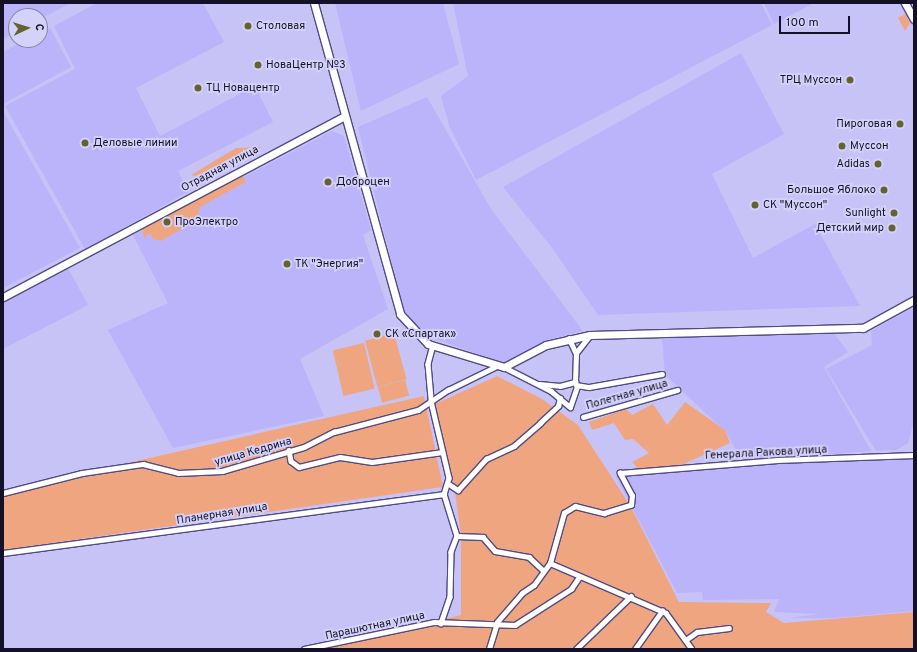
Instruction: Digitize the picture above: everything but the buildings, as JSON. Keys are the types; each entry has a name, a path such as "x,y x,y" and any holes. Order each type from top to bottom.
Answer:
{"street":[{"path":"314,3 343,118 400,314 412,330 433,345 495,367 504,367 546,345 569,338 590,334 862,328 914,300"},
{"path":"905,3 914,19"},
{"name":"Отрадная улица","path":"3,297 343,118"},
{"path":"576,353 590,334"},
{"path":"504,367 560,398 570,407 577,387 575,382 576,353 569,338"},
{"path":"433,345 428,364 431,401 449,484 444,494 457,536 451,552 450,597 441,623"},
{"name":"улица Кедрина","path":"3,493 82,473 143,464 178,473 208,474 289,450 334,432 418,410 431,401 495,367"},
{"path":"577,387 662,374"},
{"path":"534,383 560,386 575,382"},
{"name":"Полетная улица","path":"583,416 676,390"},
{"path":"449,484 458,490 486,459 514,446 540,423 558,406 560,398"},
{"path":"289,450 292,461 299,467 340,457 372,462 442,452"},
{"name":"Генерала Ракова улица","path":"550,563 561,518 568,509 578,506 604,513 631,505 632,496 620,473 777,460 914,455"},
{"name":"Планерная улица","path":"3,553 444,494"},
{"path":"457,536 483,537 495,551 530,557 543,570"},
{"path":"489,649 497,622 522,593 534,585 543,570 550,563 564,566 579,578 631,596 662,611 687,639 692,649"},
{"name":"Парашютная улица","path":"304,649 441,623 521,623 571,589 579,578"},
{"path":"576,649 631,596"},
{"path":"635,649 662,611"},
{"path":"687,639 697,632 729,628"}],"shaded area":[{"path":"3,3 71,3 48,15 48,8 8,8 8,36 3,39"},
{"path":"97,3 203,3 224,42 136,88 160,136 255,86 273,122 178,171 188,192 85,249 5,106 75,69 54,26"},
{"path":"335,3 443,3 459,64 361,111"},
{"path":"453,3 761,3 772,25 476,180 450,128 441,96 468,76"},
{"path":"764,3 814,3 774,24"},
{"path":"905,14 910,23 905,31 898,18"},
{"path":"50,28 71,67 3,104 3,52 11,48 48,48 48,29"},
{"path":"741,53 784,134 712,174 753,258 815,224 860,306 598,315 553,249 503,187"},
{"path":"427,97 491,209 583,331 547,340 506,364 435,339 405,316 358,127"},
{"path":"3,111 80,248 3,288"},
{"path":"332,131 344,136 371,230 363,235 388,309 300,359 324,416 173,448 108,330 168,303 133,235"},
{"path":"262,147 195,176 191,175 236,148"},
{"path":"242,173 246,182 200,207 196,221 161,241 153,239 150,233 144,238 142,229"},
{"path":"68,268 88,305 3,349 3,303"},
{"path":"914,307 914,421 908,443 897,450 876,451 826,369 872,345 871,331"},
{"path":"833,332 848,352 824,367 871,451 742,461 726,432 665,375 662,335"},
{"path":"394,333 406,379 377,387 365,341"},
{"path":"364,343 375,389 343,396 333,350"},
{"path":"497,376 542,399 578,425 631,507 679,602 771,603 766,612 784,623 914,612 914,649 326,649 461,615 461,535 454,486 435,404"},
{"path":"405,380 409,395 382,403 378,387"},
{"path":"424,396 443,487 3,550 3,491"},
{"path":"685,402 725,430 730,443 677,467 639,470 632,462 649,453 633,439 625,440 614,423 592,430 589,422 626,409 632,415 653,404 667,425"},
{"path":"914,458 914,611 834,618 789,618 820,614 774,612 779,599 703,600 702,592 677,593 615,475 777,461"}],"place":[{"name":"Столовая","path":"248,26"},
{"name":"НоваЦентр №3","path":"258,65"},
{"name":"ТРЦ Муссон","path":"850,80"},
{"name":"ТЦ Новацентр","path":"198,88"},
{"name":"Пироговая","path":"900,124"},
{"name":"Деловые линии","path":"85,143"},
{"name":"Муссон","path":"842,146"},
{"name":"Adidas","path":"878,164"},
{"name":"Доброцен","path":"328,182"},
{"name":"Большое Яблоко","path":"884,190"},
{"name":"СК \"Муссон\"","path":"755,205"},
{"name":"Sunlight","path":"894,213"},
{"name":"ПроЭлектро","path":"167,222"},
{"name":"Детский мир","path":"892,228"},
{"name":"ТК \"Энергия\"","path":"287,264"},
{"name":"СК «Спартак»","path":"377,334"}]}
